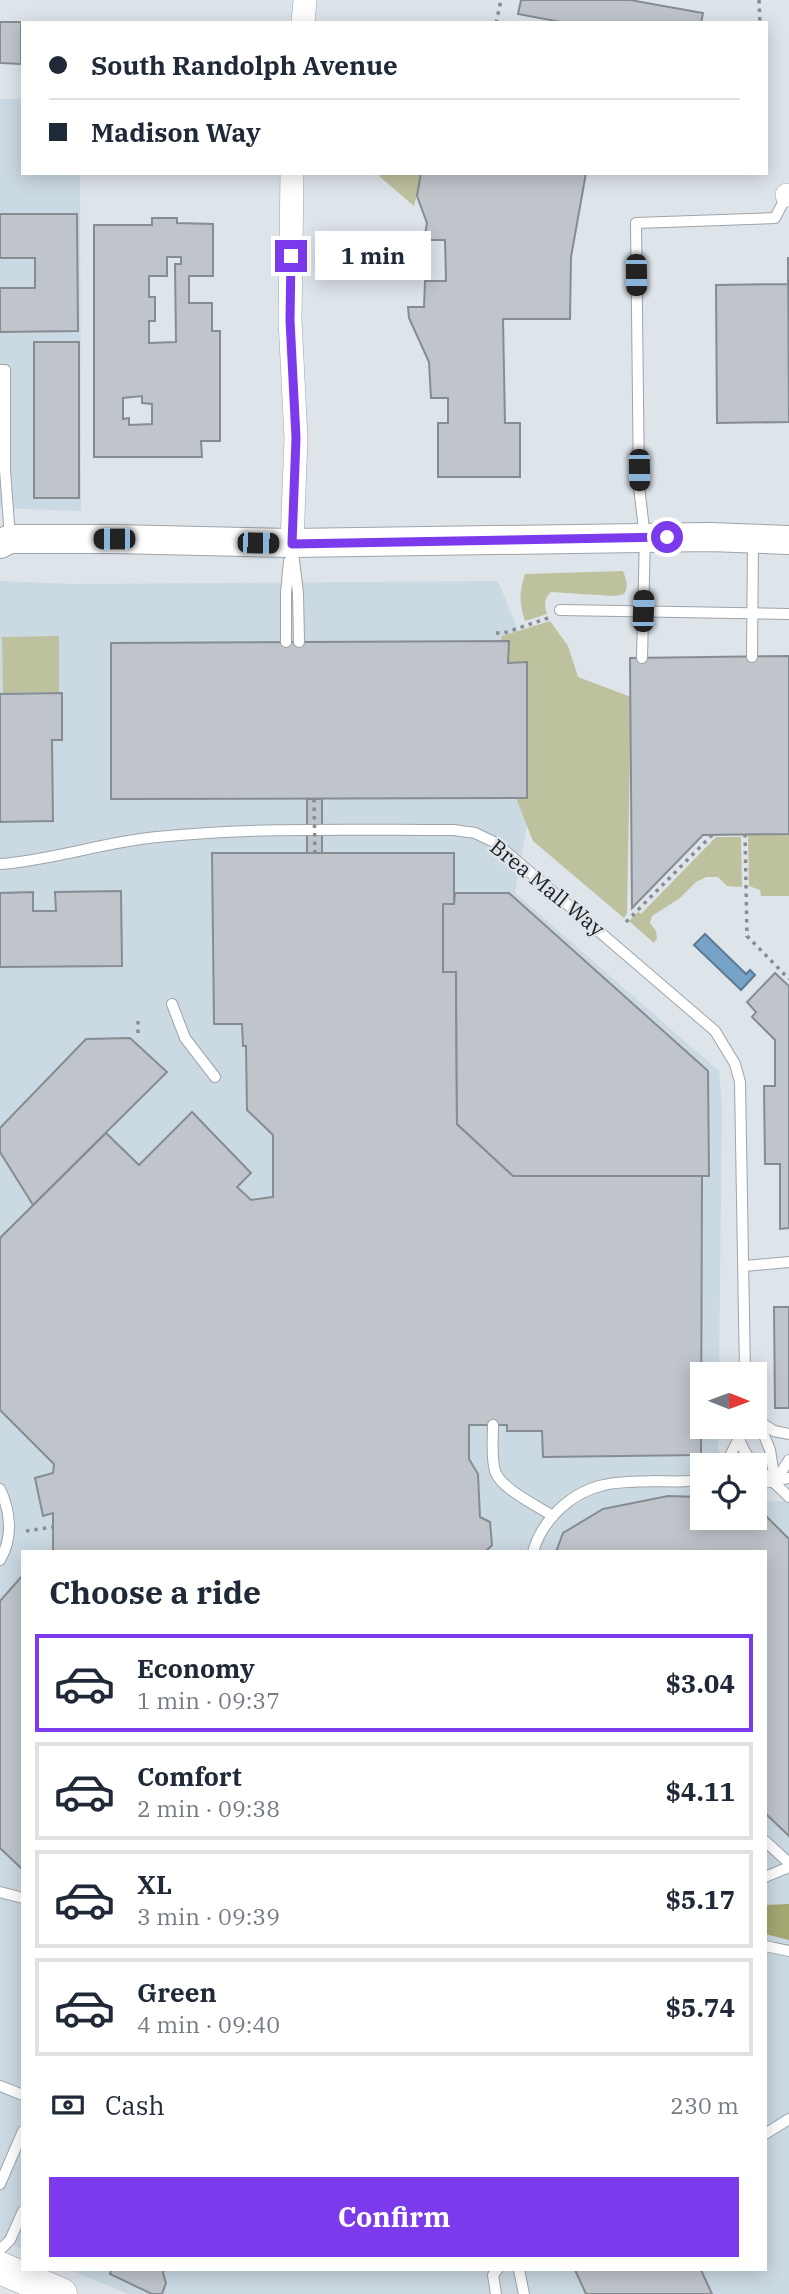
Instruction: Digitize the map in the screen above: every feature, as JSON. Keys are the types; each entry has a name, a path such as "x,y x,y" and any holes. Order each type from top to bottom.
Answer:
{"main road":[{"path":"0,2268 61,2294"}],"street":[{"path":"303,21 305,0"},
{"path":"292,175 290,320 296,438 292,544"},
{"path":"3,539 292,544 645,537 789,540"}],"lane":[{"path":"642,658 645,537 639,487 636,223 775,218 788,195"},
{"path":"0,370 5,370 3,539"},
{"path":"752,657 753,538"},
{"path":"292,544 298,593 299,642"},
{"path":"286,642 286,593 292,544"},
{"path":"560,610 789,614"},
{"name":"Brea Mall Way","path":"0,864 41,859 153,837 219,831 454,830 475,833 496,843 715,1031 735,1064 740,1082 746,1362"},
{"path":"172,1004 185,1038 215,1077"},
{"path":"744,1266 789,1262"},
{"path":"493,1425 495,1471 499,1479 553,1516"},
{"path":"767,1426 789,1434"},
{"path":"766,1439 775,1482"},
{"path":"738,1440 750,1461 789,1497"},
{"path":"732,1453 738,1440"},
{"path":"775,1482 789,1460"},
{"path":"767,1483 789,1478"},
{"path":"534,1550 539,1532 553,1516 570,1501 603,1485 690,1481"},
{"path":"0,1489 8,1506 9,1520 6,1547 0,1560"},
{"path":"767,1843 789,1865 767,1876"},
{"path":"0,1892 21,1897"},
{"path":"767,1946 789,1951"},
{"path":"0,2087 21,2094"},
{"path":"767,2133 789,2119"},
{"path":"0,2184 21,2136"},
{"path":"0,2249 10,2239 21,2215"},
{"path":"496,2271 493,2275 496,2294"},
{"path":"519,2271 524,2294"}],"path":[{"path":"496,21 501,0"},
{"path":"760,0 760,21"},
{"path":"496,633 504,633 556,616 560,610"},
{"path":"314,799 315,854"},
{"path":"745,834 747,936 789,979"},
{"path":"626,922 712,835"},
{"path":"138,1021 138,1033"},
{"path":"26,1531 54,1527"}],"shaded area":[{"path":"0,99 21,99 21,175 80,175 81,511 0,508"},
{"path":"0,581 73,584 498,581 531,662 531,802 515,893 719,1071 722,1105 719,1362 690,1362 690,1439 718,1439 721,1453 690,1453 690,1530 767,1530 767,1502 789,1501 789,2294 128,2294 73,2271 767,2271 767,1550 21,1550 21,2248 0,2239"}],"green space":[{"path":"422,175 414,206 379,176"},
{"path":"623,571 627,586 624,594 615,596 551,592 545,602 547,614 525,621 520,598 525,574"},
{"path":"550,621 568,646 578,677 631,697 627,913 624,918 533,841 516,798 527,798 527,663 508,663 509,641 501,641 502,636"},
{"path":"59,636 59,692 3,693 2,637"},
{"path":"748,834 789,834 789,896 761,896 760,890 749,886"},
{"path":"716,837 741,837 742,887 727,886 718,877 706,877 696,882 680,898 652,916 650,923 657,938 654,943 629,921 638,912 641,914"},
{"path":"789,1904 789,1940 767,1934 767,1905"}],"water":[{"path":"705,934 746,974 750,970 755,975 741,990 694,945"}],"building":[{"path":"521,0 630,0 703,13 701,21 555,21 518,14"},
{"path":"0,22 21,22 21,64 0,63"},
{"path":"421,175 586,175 571,257 570,319 503,319 505,423 520,423 520,477 438,477 438,423 448,423 448,398 431,398 429,362 409,318 408,307 424,307 425,281 446,281 445,240 424,240 427,223 417,196"},
{"path":"0,214 77,214 78,331 0,332 0,288 35,288 35,258 0,258"},
{"path":"152,218 177,218 177,223 213,224 213,276 189,276 189,303 212,303 212,331 220,331 220,441 201,441 202,457 94,457 94,225 152,225","holes":["167,257 181,257 181,264 175,264 176,342 149,343 149,321 155,321 155,297 149,297 149,276 167,276","142,396 142,403 152,404 152,424 129,425 129,418 123,419 123,398"]},
{"path":"788,257 789,422 717,423 716,285 788,284"},
{"path":"34,342 79,342 79,498 34,498"},
{"path":"509,641 508,663 527,662 527,798 111,799 111,643"},
{"path":"789,656 789,834 703,835 632,908 630,658"},
{"path":"62,693 62,740 52,740 53,821 0,822 0,694"},
{"path":"307,799 322,799 322,854 307,854"},
{"path":"212,853 454,853 454,904 443,904 443,972 456,972 457,1124 513,1176 702,1176 701,1362 690,1362 690,1439 701,1439 701,1453 543,1457 542,1431 507,1431 507,1425 469,1425 469,1459 478,1474 480,1517 490,1522 492,1545 487,1550 53,1550 53,1513 43,1516 35,1478 53,1473 54,1464 0,1410 0,1238 106,1133 139,1165 192,1112 251,1173 237,1187 251,1200 273,1197 273,1135 247,1110 246,1046 243,1046 242,1024 214,1024"},
{"path":"121,891 122,966 0,967 0,893 33,892 33,911 56,911 55,892"},
{"path":"455,893 509,893 708,1071 709,1176 513,1176 457,1124 456,972 443,972 443,904 454,904"},
{"path":"775,973 789,986 789,1228 780,1229 780,1164 765,1164 764,1086 775,1086 775,1040 752,1017 756,1012 747,1002"},
{"path":"130,1038 167,1072 33,1205 0,1152 0,1128 86,1039"},
{"path":"774,1307 789,1307 789,1408 775,1408"},
{"path":"668,1496 690,1497 690,1530 767,1530 767,1517 789,1539 789,1836 767,1815 767,1550 557,1550 563,1533 603,1509"},
{"path":"21,1577 21,1868 0,1848 0,1601"},
{"path":"111,2271 164,2271 166,2283 162,2294 152,2294 110,2274"},
{"path":"575,2271 701,2271 712,2294 586,2294"}],"route":[{"path":"291,256 290,320 296,438 292,544 667,537"}]}
